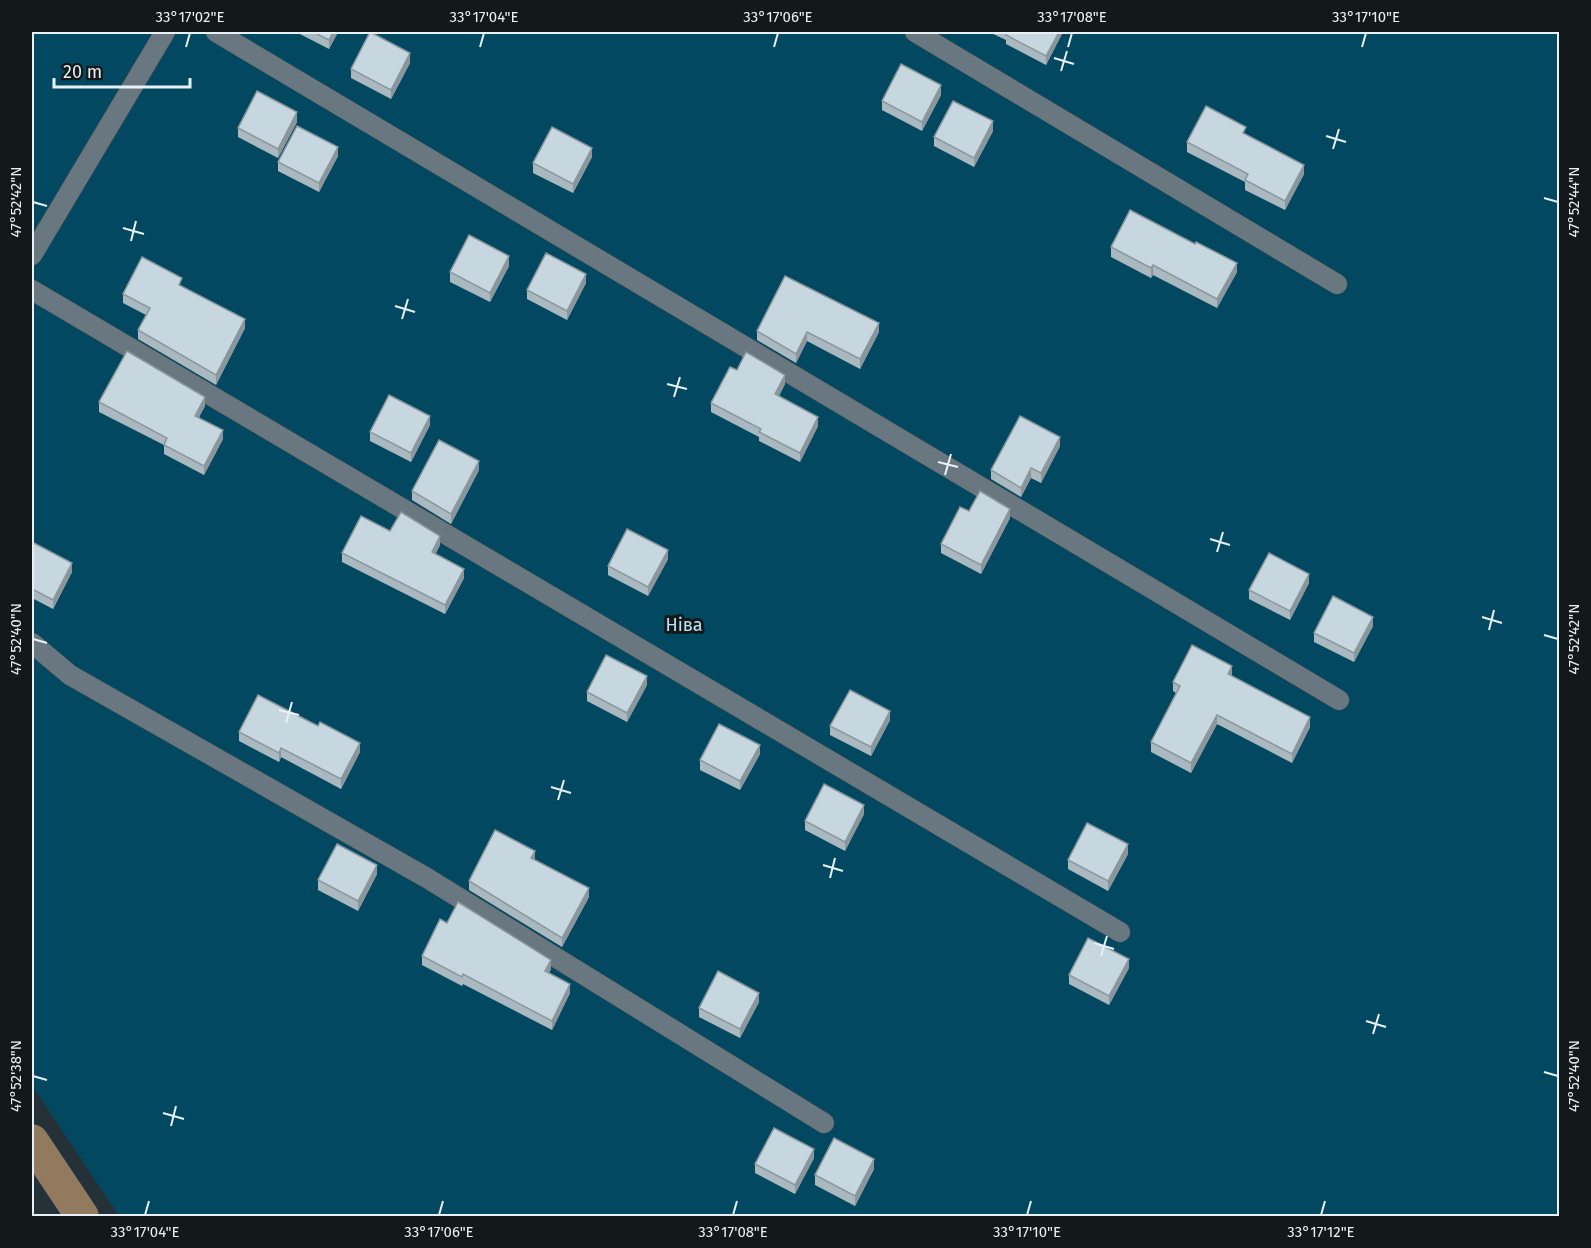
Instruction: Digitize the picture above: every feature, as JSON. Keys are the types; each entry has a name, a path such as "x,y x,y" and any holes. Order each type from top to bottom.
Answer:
{"main road":[{"path":"32,1141 82,1216"}],"lane":[{"path":"32,255 165,32"},
{"path":"216,32 1339,700"},
{"path":"915,32 1337,284"},
{"path":"32,290 1120,932"},
{"path":"32,643 70,675 427,878 824,1123"}],"green space":[{"name":"Ніва","path":"32,32 1559,32 1559,1216 119,1216 32,1085"}],"building":[{"path":"313,32 333,32 329,40"},
{"path":"370,32 410,53 391,90 351,69"},
{"path":"1007,32 1059,32 1046,56 1006,35"},
{"path":"901,64 941,85 922,122 882,101"},
{"path":"257,91 297,112 278,149 238,128"},
{"path":"953,101 993,121 974,158 934,137"},
{"path":"1206,106 1246,127 1243,133 1304,165 1285,201 1245,180 1248,174 1187,142"},
{"path":"297,126 338,147 319,183 278,162"},
{"path":"552,127 592,148 573,184 533,163"},
{"path":"1130,210 1237,263 1217,299 1153,265 1151,268 1111,247"},
{"path":"469,235 509,256 490,293 450,272"},
{"path":"546,253 586,274 567,311 527,290"},
{"path":"142,257 182,278 179,285 245,319 216,375 138,330 150,308 123,294"},
{"path":"785,276 879,323 860,359 807,332 796,354 757,331"},
{"path":"127,351 205,397 195,416 223,430 204,466 164,445 167,438 99,402"},
{"path":"746,352 785,375 775,394 818,417 800,453 759,432 761,429 711,403 730,367 737,370"},
{"path":"389,395 430,416 411,453 370,432"},
{"path":"1020,416 1060,437 1041,473 1031,468 1021,488 991,470"},
{"path":"439,440 479,461 451,514 412,491"},
{"path":"980,491 1010,509 981,565 941,544 960,507 969,511"},
{"path":"401,512 440,536 432,552 464,569 445,605 342,553 361,516 390,531"},
{"path":"627,529 668,550 648,587 608,566"},
{"path":"32,542 72,563 53,600 32,589"},
{"path":"1269,553 1309,574 1290,611 1249,590"},
{"path":"1333,596 1373,617 1354,653 1314,633"},
{"path":"1192,645 1232,666 1228,674 1310,717 1292,754 1217,715 1191,763 1151,742 1180,686 1173,682"},
{"path":"606,655 647,676 627,713 587,692"},
{"path":"850,690 890,711 871,747 830,726"},
{"path":"258,695 318,726 320,722 360,743 341,779 281,748 279,753 239,732"},
{"path":"719,724 760,745 740,781 700,760"},
{"path":"824,784 864,805 845,842 805,821"},
{"path":"1087,823 1128,844 1108,881 1068,860"},
{"path":"495,830 535,851 531,858 589,888 562,938 469,881"},
{"path":"337,844 377,865 358,901 318,880"},
{"path":"458,902 551,960 545,971 570,984 552,1021 463,974 462,977 422,956 440,919 447,923"},
{"path":"1088,938 1129,959 1109,996 1069,975"},
{"path":"718,971 759,993 740,1029 699,1008"},
{"path":"774,1128 814,1149 795,1185 755,1164"},
{"path":"834,1138 874,1159 855,1196 815,1175"}]}
